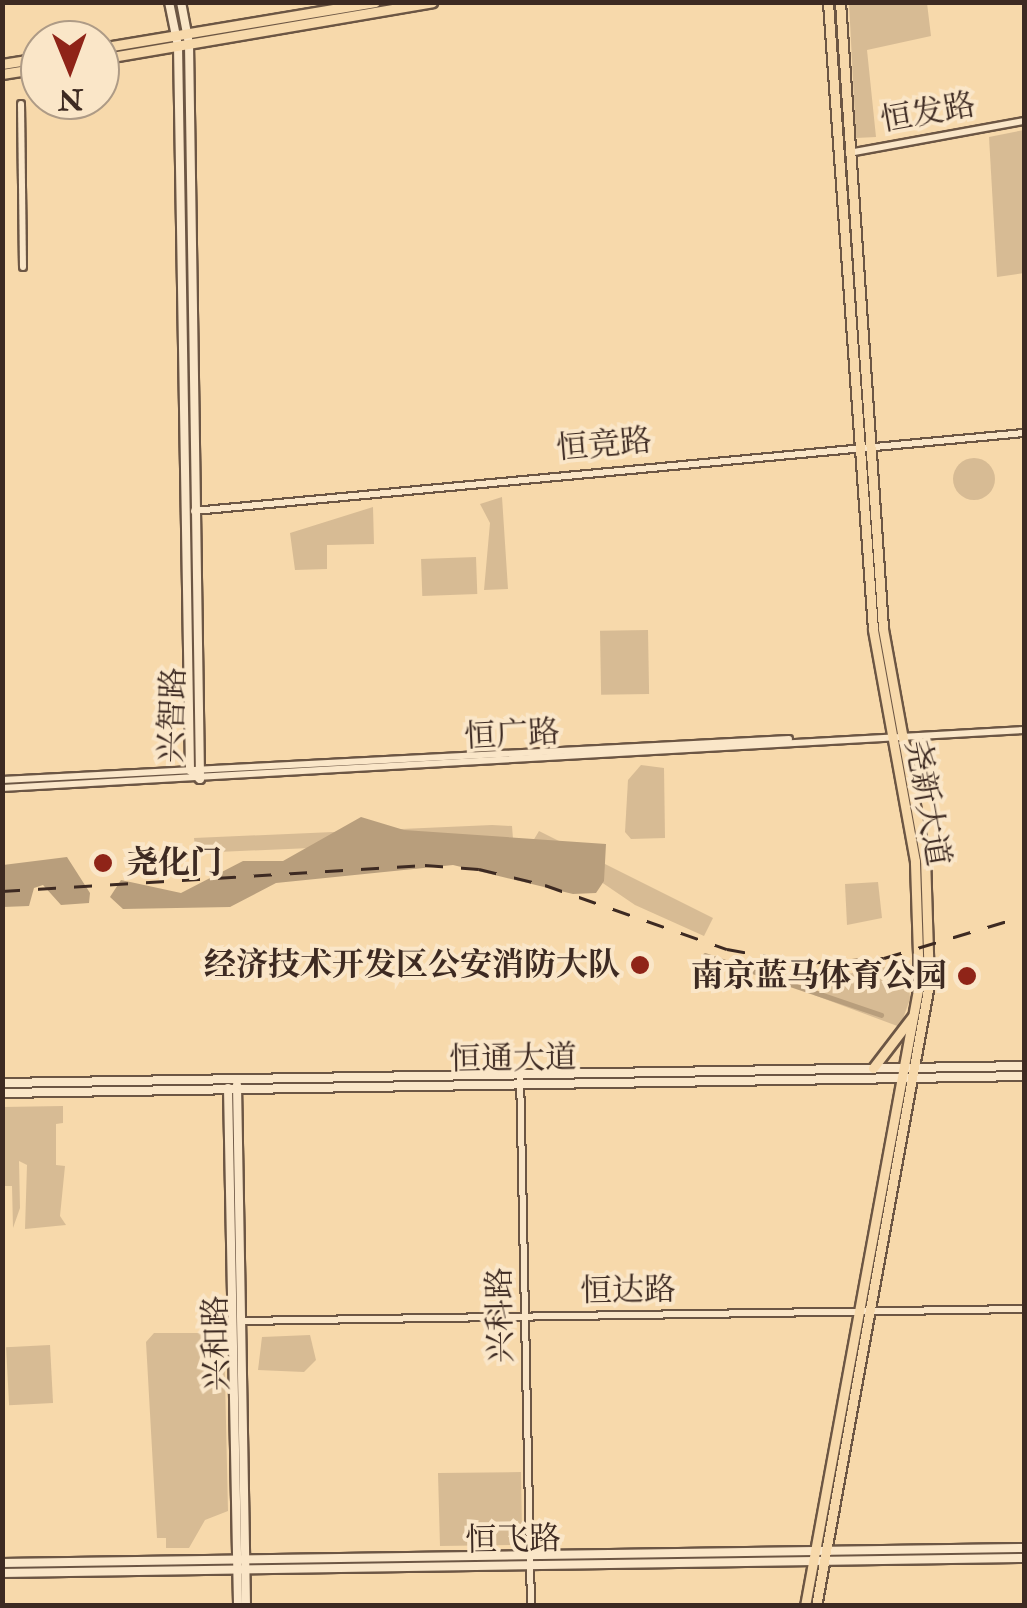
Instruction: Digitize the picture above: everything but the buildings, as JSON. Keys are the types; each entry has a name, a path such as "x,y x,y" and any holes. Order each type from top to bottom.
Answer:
{"main road":[{"path":"170,2 182,40"},
{"path":"181,2 182,40"},
{"path":"120,54 375,2"},
{"path":"120,46 432,2"},
{"name":"尧新大道","path":"841,4 872,629 928,904 930,984 909,1067"},
{"name":"尧新大道","path":"827,5 846,154"},
{"name":"兴智路","path":"182,40 200,511 196,773"},
{"name":"兴智路","path":"182,40 196,773"},
{"name":"尧新大道","path":"805,1606 822,1556 872,1312 916,1010 916,881 896,736"},
{"path":"873,1068 916,1010"},
{"name":"恒通大道","path":"2,1093 1024,1066"},
{"name":"恒通大道","path":"520,1078 907,1080 1024,1076"},
{"name":"尧新大道","path":"816,1606 858,1311 907,1080"},
{"name":"恒通大道","path":"2,1083 232,1084"},
{"name":"兴和路","path":"232,1084 241,1559 238,1606"},
{"name":"恒飞路","path":"2,1574 1024,1548"},
{"name":"恒飞路","path":"822,1556 1024,1558"},
{"name":"恒飞路","path":"2,1563 241,1559 530,1561"},
{"name":"兴和路","path":"241,1570 246,1606"}],"street":[{"path":"21,120 22,267"},
{"name":"恒发路","path":"846,154 1024,121"},
{"name":"恒竞路","path":"189,511 1024,433"},
{"name":"恒广路","path":"2,780 1024,728"},
{"name":"恒广路","path":"2,788 196,773"},
{"name":"兴科路","path":"520,1078 531,1606"},
{"name":"恒达路","path":"237,1320 1024,1309"}],"shaded area":[{"path":"849,3 927,3 931,36 867,50 876,137 856,138"},
{"path":"1024,130 1024,273 997,277 989,137"},
{"path":"974,458 989,464 995,479 989,494 974,500 959,494 953,479 959,464"},
{"path":"502,497 508,589 484,590 490,523 480,504"},
{"path":"373,507 374,544 327,545 327,569 295,570 290,533"},
{"path":"476,557 477,594 422,596 421,559"},
{"path":"648,630 649,694 601,695 600,631"},
{"path":"641,765 664,768 665,838 631,839 625,832 628,780"},
{"path":"361,817 404,830 606,844 604,881 596,893 573,894 453,865 276,883 230,907 123,909 110,897 121,880 181,893 243,861 283,861"},
{"path":"512,826 513,839 196,853 194,838"},
{"path":"539,831 713,918 704,936 635,905 566,858 530,846"},
{"path":"67,857 90,893 89,903 61,905 43,885 34,888 29,906 3,907 3,865"},
{"path":"878,882 882,918 847,925 845,884"},
{"path":"908,963 910,999 900,1027 814,995 847,974"},
{"path":"63,1106 63,1123 56,1124 56,1165 65,1166 60,1216 66,1225 25,1229 27,1165 19,1161 20,1208 13,1228 12,1186 3,1186 3,1107"},
{"path":"154,1333 224,1333 228,1511 205,1520 189,1548 166,1548 166,1538 157,1538 146,1342"},
{"path":"310,1335 316,1360 304,1372 258,1370 262,1337"},
{"path":"50,1345 53,1403 9,1405 6,1347"},
{"path":"521,1472 522,1535 515,1545 440,1546 438,1473"}],"waterway":[{"path":"705,955 881,1015"}],"railway":[{"path":"2,891 425,865 479,869 545,885 727,949 804,963 884,958 1024,916"}],"place":[{"name":"尧化门","path":"103,863"},
{"name":"经济技术开发区公安消防大队","path":"640,965"},
{"name":"南京蓝马体育公园","path":"967,976"}]}
